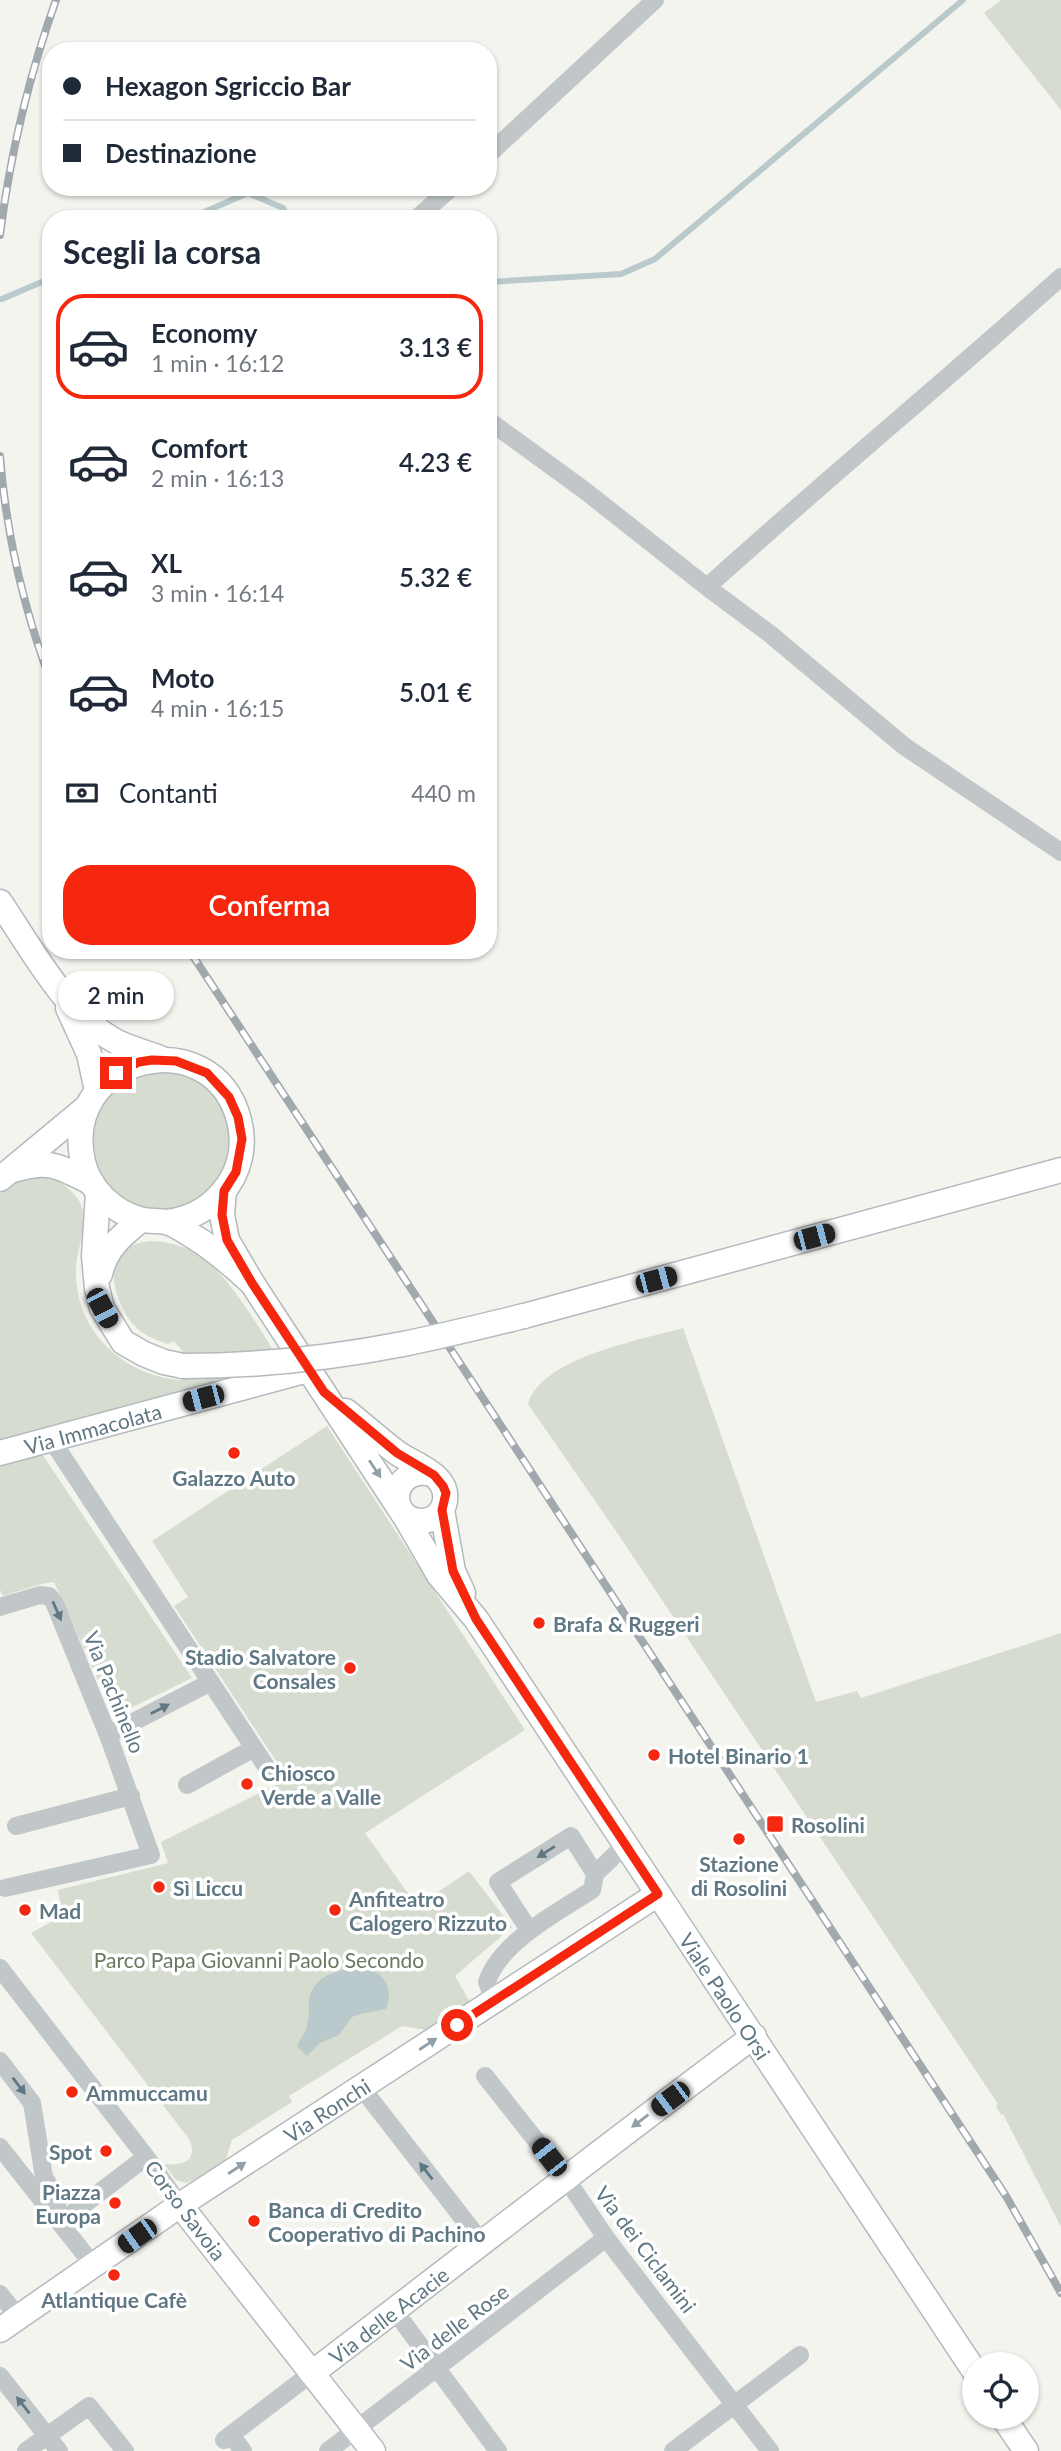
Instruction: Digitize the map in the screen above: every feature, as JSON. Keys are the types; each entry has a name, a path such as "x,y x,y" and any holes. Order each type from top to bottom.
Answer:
{"main road":[{"path":"0,902 60,988 87,1020 119,1042 165,1060"},
{"path":"60,988 89,1054 92,1099 81,1125 80,1145 83,1165 95,1188 94,1256 102,1308 123,1342 144,1354 183,1366 282,1361 402,1345 524,1316 1061,1170"},
{"path":"6,1175 63,1128 92,1099 105,1081 127,1067 152,1060 187,1064 207,1073 223,1088 234,1107 241,1128 241,1150 236,1172 224,1191 198,1213 153,1221 115,1241 106,1254 97,1288"},
{"path":"6,1175 37,1163 52,1165 95,1188 118,1210 197,1238 252,1283"},
{"path":"224,1191 222,1215 227,1240 252,1283 401,1510 439,1575 476,1619"},
{"name":"Via Immacolata","path":"0,1452 308,1370"},
{"path":"324,1392 397,1453 434,1475 443,1486 446,1493 442,1510 453,1571 476,1619"},
{"path":"427,1473 412,1474 400,1484 397,1491 401,1510 408,1518 423,1521 442,1510"},
{"name":"Viale Paolo Orsi","path":"476,1619 962,2352"},
{"name":"Via Ronchi","path":"9,2324 180,2206 658,1894"},
{"name":"Via delle Acacie","path":"312,2373 482,2244 565,2177 754,2036"},
{"name":"Corso Savoia","path":"180,2206 373,2451"},
{"path":"1011,2429 1026,2451"}],"street":[{"path":"497,147 655,0"},
{"path":"426,210 442,196"},
{"path":"707,587 1061,277"},
{"path":"497,427 584,490 770,634 904,746 1061,852"},
{"path":"51,1439 271,1774"},
{"name":"Via Pachinello","path":"0,1607 40,1595 49,1596 54,1602 108,1735 151,1855 5,1888"},
{"path":"108,1735 211,1682"},
{"path":"187,1785 254,1748"},
{"path":"16,1826 131,1796"},
{"path":"529,1930 498,1882 571,1836 595,1874"},
{"path":"494,2000 487,1982 491,1969 529,1930 592,1890 595,1874 624,1846"},
{"name":"Corso Savoia","path":"0,1969 146,2157 180,2206"},
{"path":"0,2061 32,2103 44,2177 58,2212"},
{"name":"Via dei Ciclamini","path":"485,2076 565,2177 606,2238 770,2451"},
{"path":"361,2087 482,2244"},
{"path":"0,2147 58,2212 94,2266"},
{"path":"58,2212 146,2157"},
{"name":"Via delle Rose","path":"328,2451 606,2238"},
{"path":"0,2294 9,2324"},
{"path":"394,2311 498,2451"},
{"path":"673,2451 800,2355"},
{"name":"Via delle Acacie","path":"243,2451 227,2437 312,2373"},
{"path":"0,2376 59,2451"},
{"path":"26,2451 89,2406 125,2451"}],"green space":[{"path":"1001,0 1061,0 1061,110 984,13"},
{"path":"161,1070 188,1075 210,1091 226,1113 231,1140 226,1167 210,1189 188,1205 161,1210 134,1205 112,1189 96,1167 91,1140 96,1113 112,1091 134,1075"},
{"path":"46,1177 71,1190 80,1202 84,1223 76,1267 79,1296 85,1316 96,1333 125,1361 143,1371 183,1380 183,1352 174,1341 168,1344 137,1328 125,1313 115,1287 114,1269 120,1255 131,1246 146,1242 164,1242 182,1247 201,1257 224,1278 247,1308 284,1369 168,1394 0,1442 0,1194 20,1179"},
{"path":"683,1328 816,1702 857,1691 861,1698 1061,1633 1061,2227 1003,2114 1001,2115 996,2106 998,2104 618,1534 528,1404 537,1388 552,1374 572,1362 619,1345"},
{"name":"Parco Papa Giovanni Paolo Secondo","path":"327,1426 525,1730 365,1833 417,1906 469,1871 512,1927 455,1976 470,2002 426,2030 402,2026 289,2096 292,2102 232,2140 226,2159 204,2175 186,2183 176,2180 164,2164 182,2163 190,2157 192,2146 189,2139 31,1933 62,1916 58,1890 168,1863 161,1842 288,1779 174,1606 188,1597 152,1541"},
{"path":"42,1454 192,1678 114,1716 54,1582 3,1596 0,1590 0,1464"}],"shaded area":[{"path":"367,1968 387,1984 389,1996 386,2009 352,2017 339,2035 320,2043 307,2056 297,2046 307,2024 312,1990 324,1977 332,1973"}],"waterway":[{"path":"497,281 621,274 655,259 963,0"},
{"path":"209,210 241,196"},
{"path":"255,196 284,210"},
{"path":"2,299 42,282"}],"railway":[{"path":"42,42 56,0"},
{"path":"0,235 9,175 42,43"},
{"path":"0,456 18,570 42,656"},
{"path":"195,959 1006,2196 1061,2293"}],"place":[{"name":"Galazzo Auto","path":"234,1453"},
{"name":"Brafa & Ruggeri","path":"539,1623"},
{"name":"Stadio Salvatore Consales","path":"350,1668"},
{"name":"Hotel Binario 1","path":"654,1755"},
{"name":"Chiosco Verde a Valle","path":"247,1784"},
{"name":"Rosolini","path":"775,1824"},
{"name":"Stazione di Rosolini","path":"739,1839"},
{"name":"Sì Liccu","path":"159,1887"},
{"name":"Mad","path":"25,1910"},
{"name":"Anfiteatro Calogero Rizzuto","path":"335,1910"},
{"name":"Ammuccamu","path":"72,2092"},
{"name":"Spot","path":"106,2151"},
{"name":"Piazza Europa","path":"115,2203"},
{"name":"Banca di Credito Cooperativo di Pachino","path":"254,2221"},
{"name":"Atlantique Cafè","path":"114,2275"}],"route":[{"path":"116,1073 139,1062 176,1061 207,1073 229,1097 238,1117 242,1139 236,1172 224,1191 222,1215 227,1240 324,1392 397,1453 434,1475 443,1486 446,1493 442,1510 453,1571 476,1619 658,1894 457,2025"}]}
